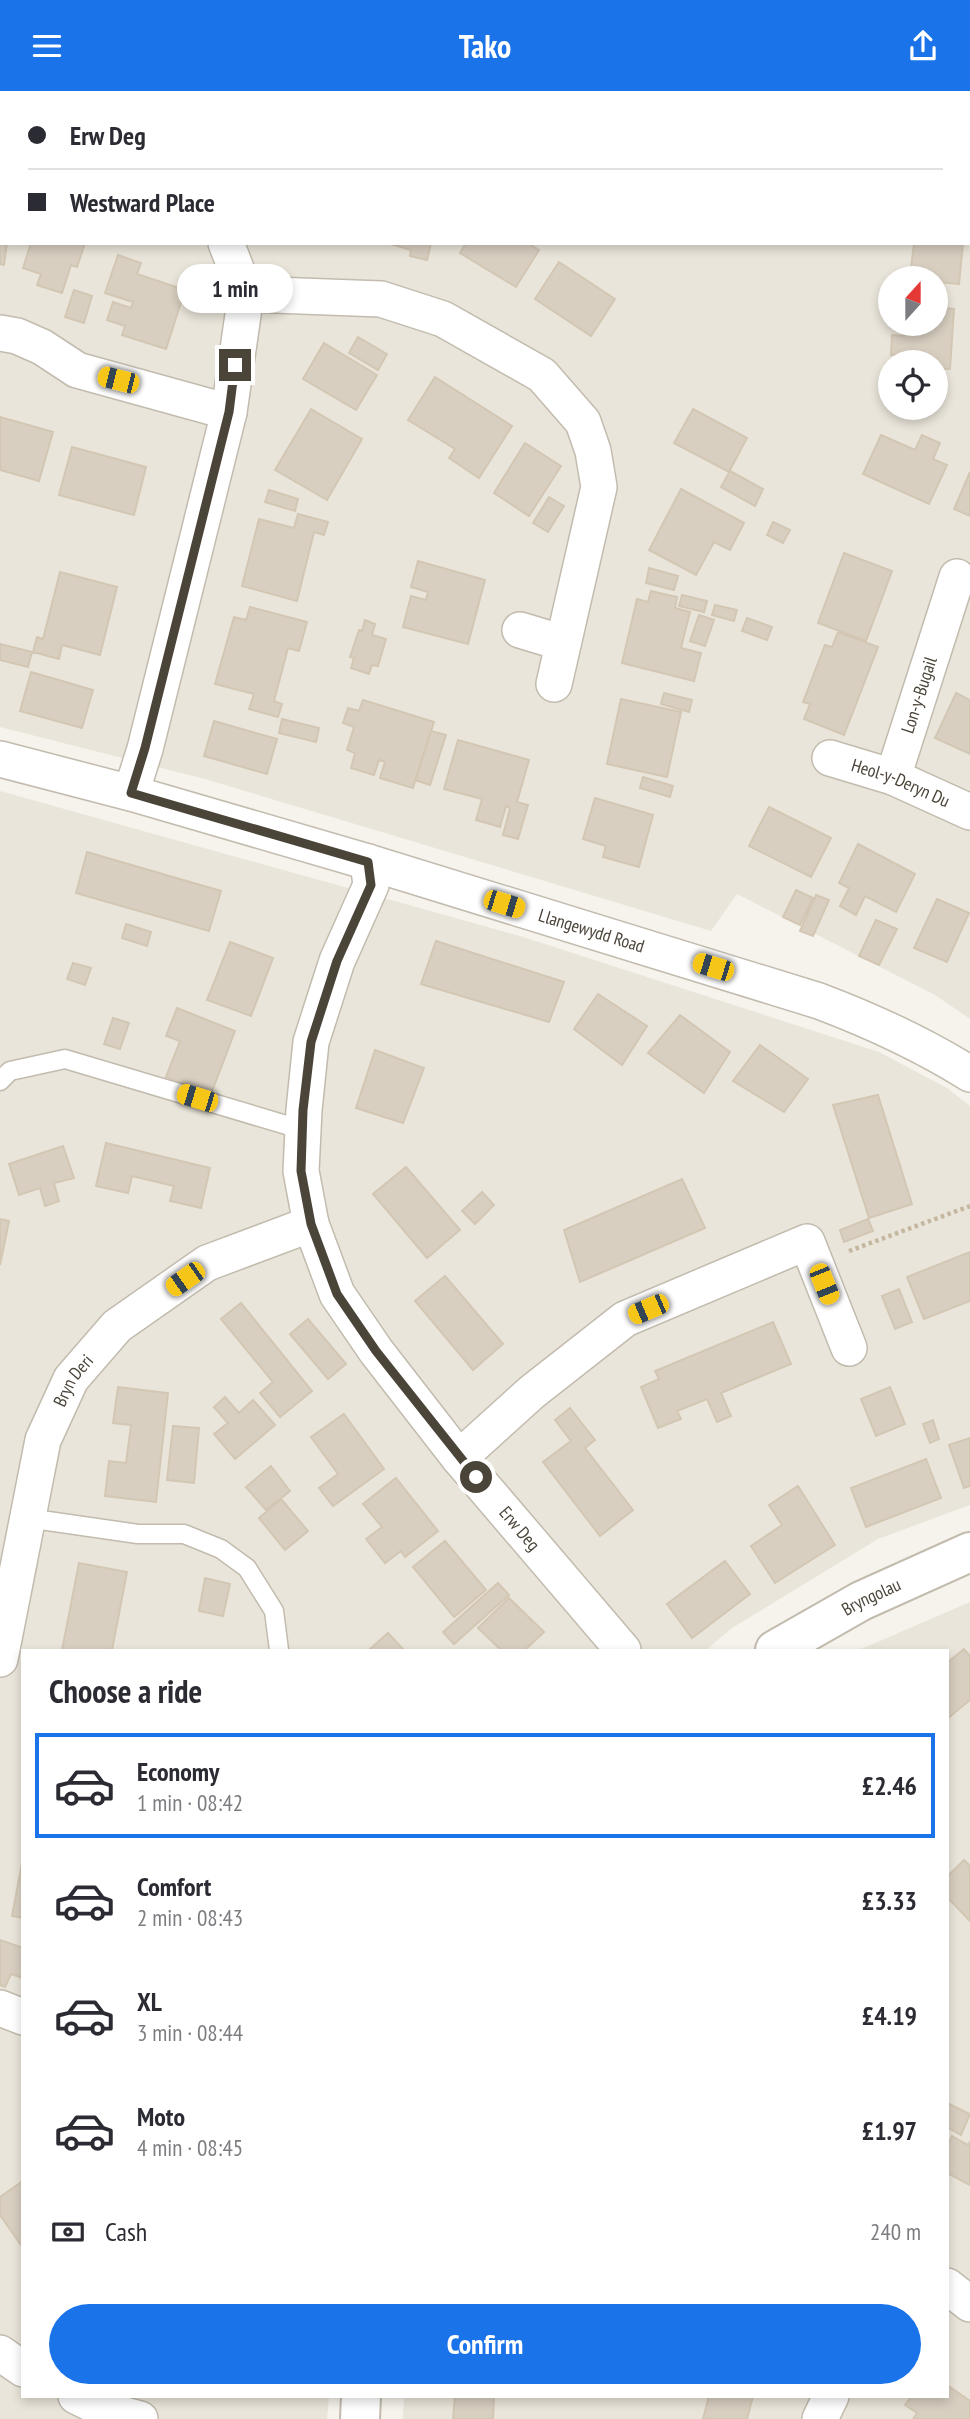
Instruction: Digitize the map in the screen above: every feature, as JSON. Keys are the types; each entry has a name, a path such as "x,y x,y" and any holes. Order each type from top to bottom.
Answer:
{"street":[{"path":"131,793 149,735 229,412 246,294 227,245"},
{"path":"246,294 381,299 443,319 542,375 583,422 593,451 599,487 554,684"},
{"path":"0,333 18,336 42,347 77,370 229,412"},
{"name":"Lon-y-Bugail","path":"893,777 958,617 957,577"},
{"path":"520,630 563,643"},
{"name":"Heol-y-Deryn Du","path":"830,758 893,777 970,812"},
{"name":"Llangewydd Road","path":"0,759 131,793 368,862 819,1000 879,1023 937,1053 970,1074"},
{"name":"Erw Deg","path":"368,862 371,885 337,961 311,1042 301,1171 311,1224 337,1294 376,1351 459,1458 622,1649"},
{"name":"Bryn Deri","path":"0,1659 43,1440 71,1379 117,1326 207,1263 311,1224"},
{"path":"459,1458 531,1392 625,1319 806,1241 849,1348"},
{"name":"Bryngolau","path":"777,1649 861,1601 970,1552"},
{"path":"0,2008 21,2016"},
{"path":"949,2288 970,2304"},
{"path":"0,2353 21,2368"},
{"path":"80,2398 100,2408 140,2419"},
{"path":"360,2419 361,2398"},
{"path":"820,2419 830,2398"}],"lane":[{"path":"0,1081 10,1071 65,1059 303,1130"},
{"path":"27,1518 138,1534 184,1534 221,1549 247,1568 274,1611 279,1649"}],"path":[{"path":"806,1241 970,1206"}],"shaded area":[{"path":"0,245 970,245 970,1019 935,995 737,894 711,931 205,779 0,727"},
{"path":"0,791 520,936 879,1052 947,1088 970,1106 970,1505 878,1539 732,1628 707,1649 21,1649 21,2398 329,2398 327,2419 0,2419"},
{"path":"970,1602 970,2419 403,2419 404,2398 949,2398 949,1649 861,1649"}],"building":[{"path":"0,245 7,245 4,265 0,264"},
{"path":"30,245 84,245 77,267 71,265 62,293 37,285 41,274 23,268"},
{"path":"394,245 431,245 427,260 410,256 411,250"},
{"path":"465,245 531,245 539,250 516,287 460,253"},
{"path":"914,245 963,245 959,284 948,283 948,266 911,266"},
{"path":"118,255 141,263 137,274 185,290 166,349 122,335 125,326 107,320 113,302 131,308 133,302 105,293"},
{"path":"559,262 615,299 591,336 535,299"},
{"path":"74,290 92,296 84,323 65,317"},
{"path":"948,308 954,309 950,369 948,350 891,350 892,336 948,336"},
{"path":"358,337 387,354 378,370 349,353"},
{"path":"324,343 377,375 356,410 303,379"},
{"path":"435,377 512,426 479,478 449,458 455,449 408,420"},
{"path":"311,409 362,439 327,500 275,470"},
{"path":"693,409 747,438 729,472 674,443"},
{"path":"0,417 53,432 39,481 0,470"},
{"path":"881,435 915,450 922,435 940,443 933,459 947,465 929,504 863,474"},
{"path":"525,443 561,466 529,516 494,493"},
{"path":"72,447 146,467 134,515 59,495"},
{"path":"730,471 763,489 755,506 721,487"},
{"path":"970,472 970,516 954,509"},
{"path":"681,489 744,523 730,550 714,542 696,575 649,550"},
{"path":"269,490 298,499 295,511 265,502"},
{"path":"549,497 564,506 548,532 533,523"},
{"path":"298,514 328,522 324,535 314,532 297,601 242,586 259,519 294,528"},
{"path":"773,522 790,530 783,543 767,535"},
{"path":"844,553 892,571 866,641 818,623"},
{"path":"418,561 485,580 468,644 403,627 411,596 426,600 428,592 411,587"},
{"path":"649,568 678,576 674,590 646,583"},
{"path":"60,572 117,587 100,655 62,645 59,659 33,652 37,637 43,639"},
{"path":"651,591 677,597 675,608 690,612 681,648 701,653 694,681 622,663 637,599 648,602"},
{"path":"682,595 707,601 704,612 679,606"},
{"path":"715,605 737,610 734,621 712,615"},
{"path":"250,607 307,622 299,651 288,648 274,701 282,704 278,717 249,709 254,694 215,684 234,617 246,620"},
{"path":"699,615 714,620 705,646 690,641"},
{"path":"747,618 772,627 767,640 742,631"},
{"path":"365,620 375,624 372,635 386,639 378,666 372,665 369,674 351,668 354,658 350,657"},
{"path":"838,632 878,647 844,735 804,719 810,704 803,702 825,645 832,647"},
{"path":"0,644 32,652 28,667 0,660"},
{"path":"31,672 93,690 82,728 20,711"},
{"path":"664,693 692,700 689,712 661,704"},
{"path":"956,693 970,700 970,754 935,738"},
{"path":"621,699 681,712 667,777 607,764"},
{"path":"363,700 434,722 413,788 380,778 385,762 379,760 374,775 351,768 355,753 347,750 354,727 343,723 348,708 359,711"},
{"path":"282,719 319,728 316,742 279,733"},
{"path":"214,721 277,739 267,774 204,756"},
{"path":"431,731 446,735 430,785 415,780"},
{"path":"458,740 529,760 517,802 528,805 518,839 503,835 510,808 506,806 500,827 476,820 482,799 444,789"},
{"path":"643,777 673,786 670,797 640,788"},
{"path":"595,798 653,815 639,867 603,857 606,846 583,839"},
{"path":"769,807 831,838 811,877 749,846"},
{"path":"858,844 915,874 896,912 865,896 856,915 840,906 849,888 839,883"},
{"path":"87,852 221,891 209,931 76,893"},
{"path":"796,890 813,898 800,925 783,917"},
{"path":"816,895 829,900 813,936 800,931"},
{"path":"937,899 969,913 947,962 914,948"},
{"path":"876,920 897,929 879,965 859,956"},
{"path":"126,924 151,932 147,946 122,938"},
{"path":"436,941 564,982 549,1022 421,984"},
{"path":"230,942 273,958 251,1016 207,1000"},
{"path":"73,963 91,968 85,985 67,979"},
{"path":"598,994 647,1026 622,1065 574,1029"},
{"path":"177,1008 235,1031 211,1094 166,1077 180,1041 166,1036"},
{"path":"680,1015 730,1052 704,1093 648,1053"},
{"path":"113,1018 129,1023 120,1049 104,1044"},
{"path":"760,1045 808,1079 784,1112 733,1081"},
{"path":"375,1050 424,1068 403,1123 356,1108"},
{"path":"878,1095 912,1204 869,1218 833,1105"},
{"path":"106,1143 210,1168 201,1208 170,1201 174,1186 132,1176 128,1193 96,1186"},
{"path":"63,1146 74,1178 54,1183 59,1201 45,1206 40,1188 19,1195 9,1164"},
{"path":"406,1167 460,1230 427,1258 373,1194"},
{"path":"682,1179 705,1228 580,1282 564,1230"},
{"path":"482,1192 494,1205 475,1224 462,1211"},
{"path":"0,1219 9,1221 0,1265"},
{"path":"868,1219 873,1231 844,1242 840,1230"},
{"path":"970,1252 970,1301 924,1319 907,1277"},
{"path":"445,1276 503,1344 473,1370 415,1301"},
{"path":"899,1289 912,1322 895,1329 882,1296"},
{"path":"241,1303 312,1391 280,1417 260,1393 273,1382 221,1319"},
{"path":"308,1319 346,1364 328,1379 290,1334"},
{"path":"773,1322 791,1364 721,1393 731,1416 717,1422 707,1399 677,1411 681,1419 658,1428 641,1387 659,1379 655,1371"},
{"path":"118,1387 168,1393 156,1502 105,1496 109,1461 126,1463 131,1425 113,1423"},
{"path":"890,1387 905,1424 876,1436 861,1399"},
{"path":"225,1397 239,1413 253,1400 275,1425 235,1459 214,1434 228,1423 214,1407"},
{"path":"570,1408 595,1440 585,1448 633,1510 600,1536 543,1462 571,1441 555,1420"},
{"path":"344,1414 384,1469 333,1506 319,1488 338,1474 311,1437"},
{"path":"933,1420 939,1439 930,1443 923,1424"},
{"path":"173,1426 199,1428 194,1483 167,1480"},
{"path":"970,1438 970,1486 964,1488 949,1445"},
{"path":"926,1459 941,1498 866,1527 851,1488"},
{"path":"271,1466 290,1491 266,1510 246,1487"},
{"path":"396,1478 438,1531 405,1557 401,1551 385,1563 366,1539 382,1527 363,1504"},
{"path":"798,1486 835,1545 775,1583 751,1546 782,1525 769,1505"},
{"path":"281,1499 308,1531 285,1550 259,1518"},
{"path":"445,1541 486,1590 454,1617 413,1567"},
{"path":"725,1561 750,1594 692,1638 667,1604"},
{"path":"79,1563 127,1572 112,1649 62,1649"},
{"path":"205,1578 230,1584 223,1616 199,1611"},
{"path":"498,1583 509,1595 454,1644 443,1632"},
{"path":"509,1598 544,1632 526,1649 500,1649 478,1628"},
{"path":"388,1633 403,1649 370,1649"},
{"path":"964,1649 970,1656 970,1700 949,1717 949,1661"},
{"path":"964,1860 970,1866 970,1921 949,1899 949,1875"},
{"path":"21,1869 21,1918 12,1916"},
{"path":"0,1940 21,1947 21,1977 11,1974 5,1987 0,1985"},
{"path":"949,2104 970,2114 961,2135 949,2128"},
{"path":"952,2136 968,2145 970,2142 970,2185 949,2174 949,2143"},
{"path":"21,2182 21,2245 0,2215 0,2197"},
{"path":"949,2386 970,2401 970,2419 913,2419 917,2413 905,2405 910,2398 949,2398"},
{"path":"455,2398 494,2398 493,2419 453,2419"},
{"path":"708,2398 752,2398 747,2419 703,2419"}],"route":[{"path":"235,365 229,412 145,748 131,793 368,862 371,885 337,961 311,1042 303,1110 301,1171 311,1224 337,1294 376,1351 476,1477"}]}
